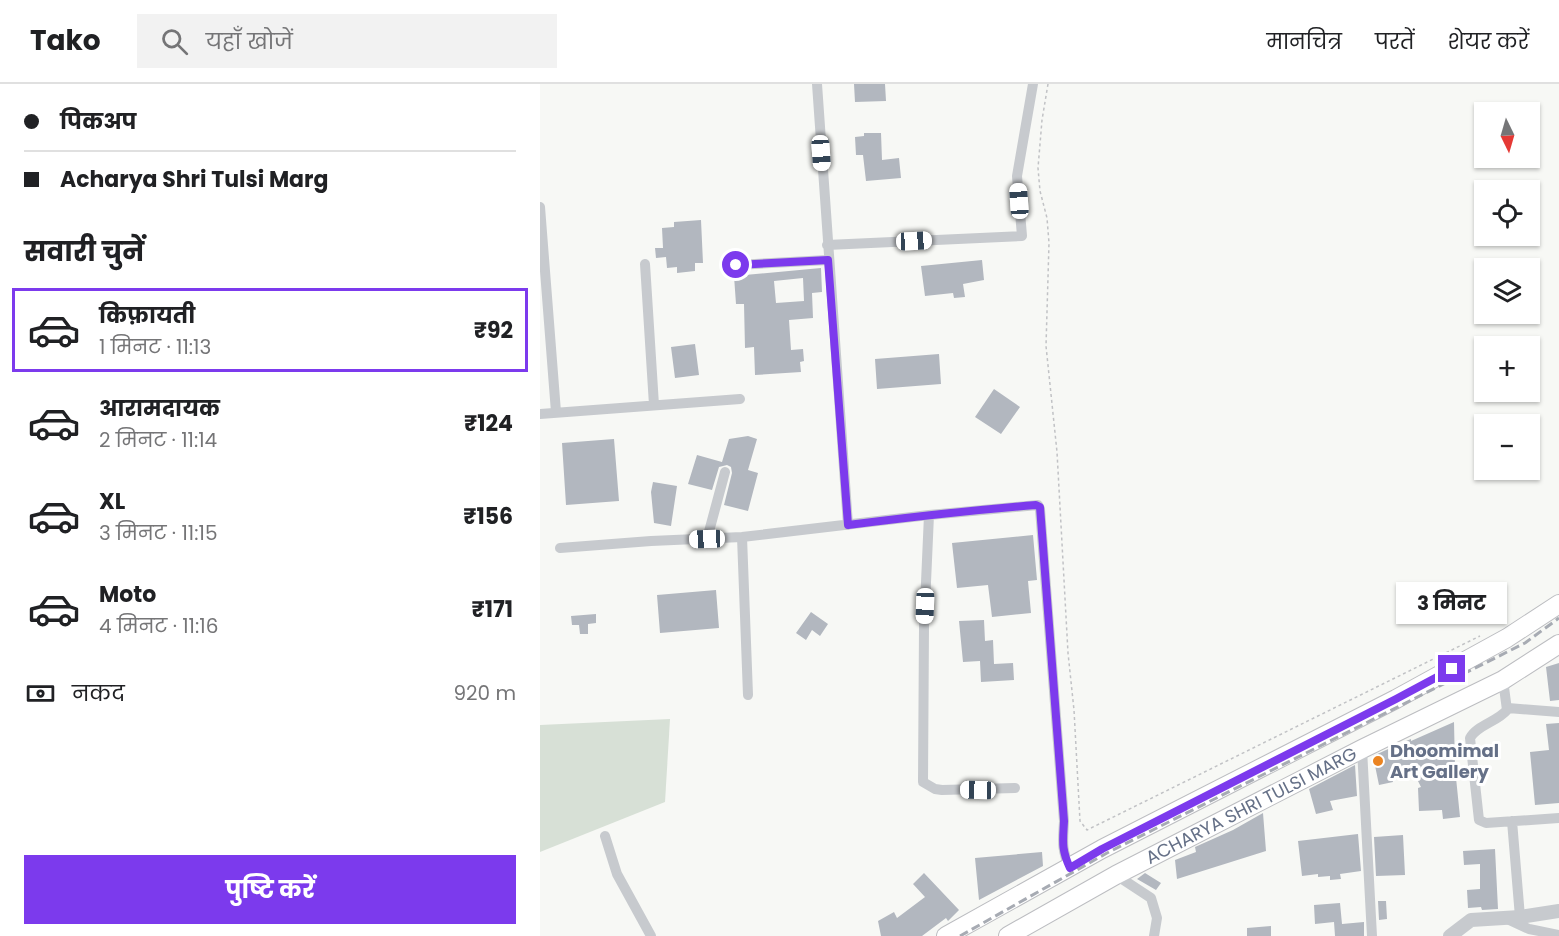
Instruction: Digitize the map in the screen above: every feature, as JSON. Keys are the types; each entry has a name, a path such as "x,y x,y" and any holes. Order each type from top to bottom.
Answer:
{"highway":[{"name":"ACHARYA SHRI TULSI MARG","path":"946,936 1102,849 1396,699 1507,638 1559,604"},
{"name":"ACHARYA SHRI TULSI MARG","path":"1008,936 1116,875 1362,749 1503,680 1559,644"}],"street":[{"path":"817,84 848,525"},
{"path":"827,245 1022,236 1017,176 1033,84"},
{"path":"540,207 556,412"},
{"path":"736,265 828,260"},
{"path":"645,264 654,405"},
{"path":"540,414 740,399"},
{"path":"707,539 725,472"},
{"path":"560,548 651,540 742,537 929,515 1036,505 1040,507 1064,821 1062,843 1070,868"},
{"path":"929,515 924,639 923,782 942,790 1015,788"},
{"path":"742,537 748,694"},
{"path":"1503,680 1508,708 1502,716 1472,734 1470,749 1479,820 1486,823 1559,818"},
{"path":"1508,708 1559,712"},
{"path":"1362,749 1372,936"},
{"path":"1512,821 1520,917"},
{"path":"605,836 617,874 651,936"},
{"path":"1116,875 1151,898 1157,918 1154,936"},
{"path":"1450,936 1471,920 1520,917 1559,911"},
{"path":"1505,918 1529,929 1559,935"}],"path":[{"path":"1048,84 1038,168 1049,243 1046,346 1058,452 1068,653 1074,710 1080,821 1087,830 1483,635"}],"shaded area":[{"path":"670,719 665,802 540,852 540,725"}],"building":[{"path":"854,84 885,84 886,101 855,102"},
{"path":"864,133 881,133 882,160 899,158 901,178 866,181 863,155 856,155 855,137 864,136"},
{"path":"701,220 703,263 695,263 695,271 677,273 677,267 667,268 666,257 656,258 655,248 663,248 662,228 674,227 674,222"},
{"path":"982,260 984,280 963,284 965,297 954,298 953,293 925,296 921,266"},
{"path":"821,268 822,292 812,293 813,318 789,320 791,350 803,349 804,361 800,362 801,372 755,375 754,347 745,348 744,304 736,304 734,276","holes":["803,278 804,301 776,303 774,281"]},
{"path":"695,344 699,375 675,378 671,347"},
{"path":"939,354 941,384 877,389 875,359"},
{"path":"994,389 1020,407 1001,434 975,417"},
{"path":"748,436 757,439 748,470 758,473 748,511 724,505 732,473 731,467 727,465 719,467 712,490 688,484 697,455 722,462 729,439"},
{"path":"614,439 619,501 566,505 562,443"},
{"path":"653,482 677,486 671,526 654,523 651,492"},
{"path":"1033,535 1037,580 1028,581 1031,613 992,617 988,585 957,588 952,543"},
{"path":"716,590 719,628 660,633 657,595"},
{"path":"811,612 828,624 820,636 812,630 806,640 796,633"},
{"path":"596,614 596,623 588,624 588,634 580,634 579,625 572,625 571,616"},
{"path":"984,620 985,641 993,640 994,664 1013,663 1014,680 981,682 980,661 963,662 959,621"},
{"path":"1559,663 1559,700 1550,701 1546,667"},
{"path":"1454,722 1455,768 1460,817 1443,819 1442,810 1419,811 1418,788 1421,787 1414,773 1392,777 1393,782 1379,785 1373,756"},
{"path":"1559,723 1559,803 1535,805 1530,752 1549,750 1546,724"},
{"path":"1355,765 1357,796 1330,801 1333,810 1316,814 1309,789"},
{"path":"1263,813 1266,851 1177,879 1175,860 1196,852 1195,847"},
{"path":"1358,834 1361,871 1340,874 1341,879 1330,880 1330,876 1318,877 1318,874 1302,876 1298,841"},
{"path":"1403,835 1405,875 1376,876 1374,837"},
{"path":"1495,849 1498,909 1468,908 1467,890 1480,889 1480,864 1464,865 1463,851"},
{"path":"1042,852 1043,866 979,900 975,858"},
{"path":"924,873 959,910 948,921 946,918 922,936 881,936 878,921 894,912 897,918 925,897 913,884"},
{"path":"1145,873 1161,883 1156,890 1137,879"},
{"path":"1378,901 1386,901 1387,919 1379,920"},
{"path":"1340,903 1342,924 1364,922 1364,936 1335,936 1334,922 1315,924 1314,905"},
{"path":"1271,926 1271,936 1247,936 1247,928"}],"railway":[{"path":"960,936 1107,853 1525,643 1559,618"}],"place":[{"name":"Dhoomimal Art Gallery","path":"1378,761"}],"route":[{"path":"736,265 828,260 848,525 929,515 1036,505 1040,507 1064,821 1062,843 1070,868 1102,849 1452,669"}]}
